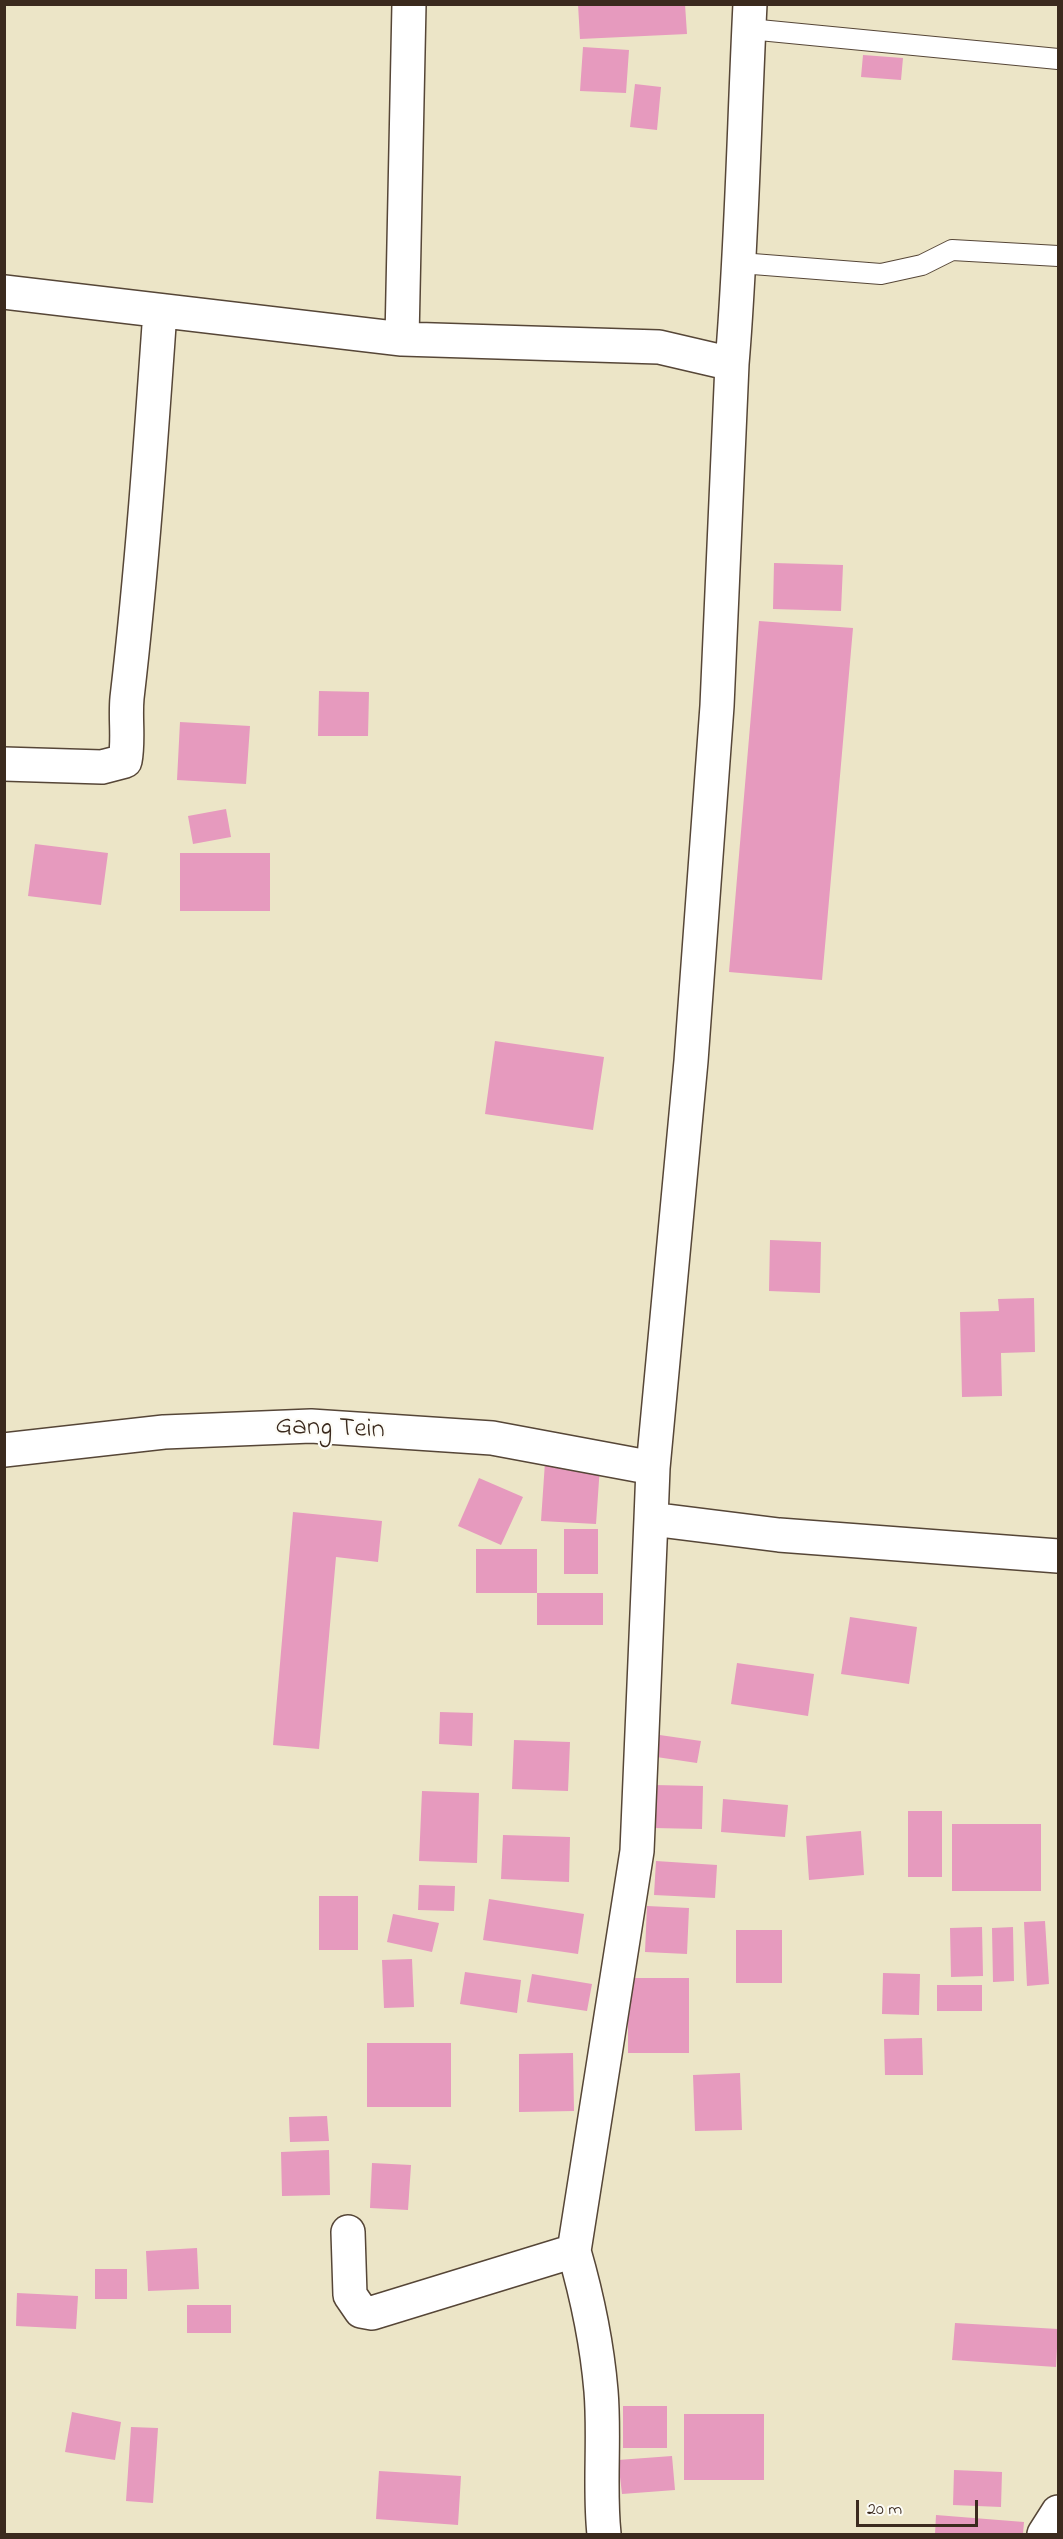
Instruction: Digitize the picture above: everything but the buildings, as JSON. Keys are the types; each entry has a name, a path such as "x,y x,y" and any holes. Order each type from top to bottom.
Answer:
{"street":[{"path":"402,339 409,4"},
{"path":"604,2535 600,2497 601,2392 586,2292 574,2250 636,1851 653,1468 691,1061 714,742 732,364 740,263 750,16"},
{"path":"4,292 402,339 659,347 732,364"},
{"path":"4,764 102,767 126,761 128,744 126,709 138,602 160,311"},
{"name":"Gang Tein","path":"4,1450 164,1432 311,1426 492,1438 653,1468"},
{"path":"651,1519 779,1534 1059,1556"},
{"path":"348,2232 350,2295 361,2311 372,2313 574,2250"},
{"path":"1044,2535 1059,2512"}],"lane":[{"path":"750,16 1059,59"},
{"path":"740,263 881,274 922,265 952,250 1059,256"}]}
